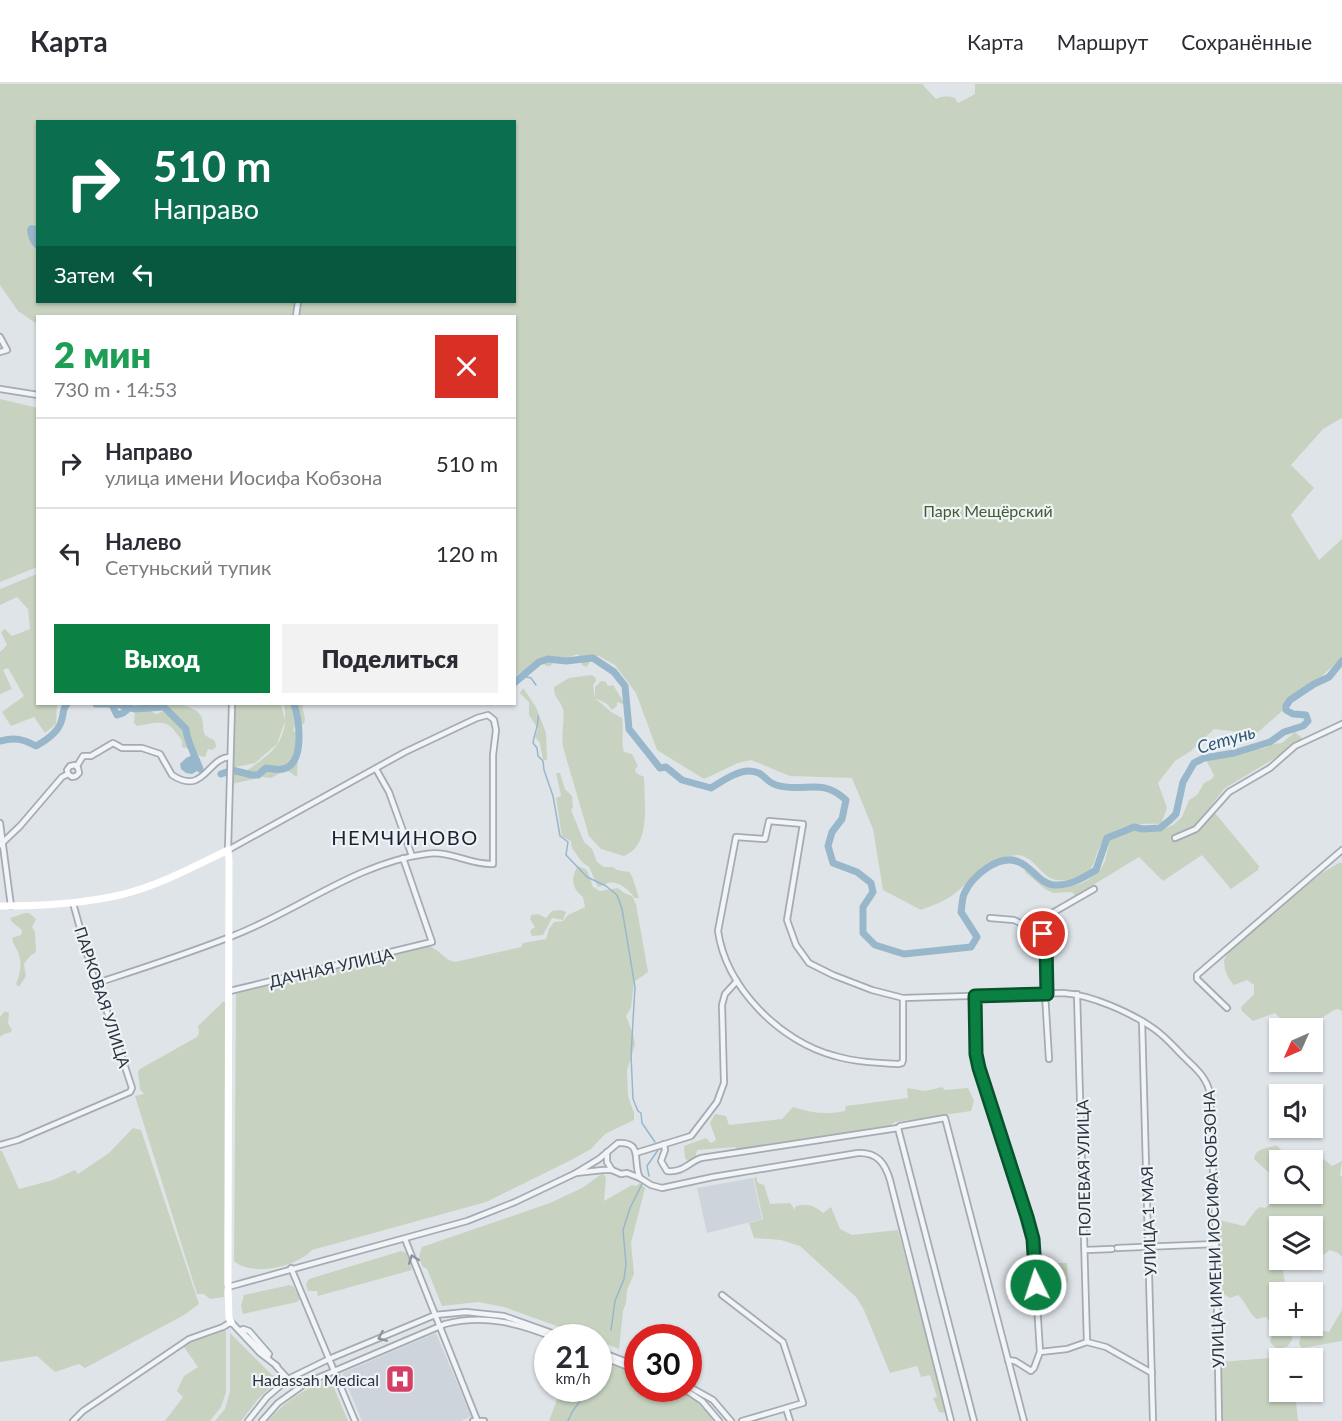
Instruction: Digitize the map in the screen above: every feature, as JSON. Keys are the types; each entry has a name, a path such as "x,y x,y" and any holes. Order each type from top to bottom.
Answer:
{"street":[{"path":"0,337 7,350 0,352"},
{"path":"0,389 36,395"},
{"path":"232,705 228,850 230,860 229,1318 260,1353 288,1379"},
{"path":"0,906 73,903 135,890 184,871 228,850 405,752 477,718 488,715 494,720 496,730 493,755 493,864 438,852 403,858 366,871 301,905 230,937 97,983"},
{"path":"1175,838 1196,829 1229,792 1270,768 1295,746 1342,724"},
{"path":"77,766 84,756 91,756 113,743 122,748 142,748 160,754 172,775 189,781 201,778 222,758 230,757"},
{"path":"68,774 68,768 72,765 77,766"},
{"path":"68,774 74,777 78,775 77,766"},
{"path":"376,769 389,792 412,856"},
{"path":"2,843 20,826 62,777 68,774"},
{"name":"УЛИЦА ИМЕНИ ИОСИФА КОБЗОНА","path":"736,981 720,944 718,931 736,837 765,839 769,821 803,824 787,920 796,945 809,963 872,990 903,998 1077,994 1142,1021 1161,1034 1208,1084 1216,1244 1220,1421"},
{"path":"0,823 11,906"},
{"path":"1227,1008 1196,976 1342,850"},
{"name":"ДАЧНАЯ УЛИЦА","path":"230,991 432,942 403,858"},
{"path":"1049,1059 1046,944 1042,925 1044,918 1094,889"},
{"name":"ПАРКОВАЯ УЛИЦА","path":"0,1145 12,1143 130,1092 132,1088 93,975 73,903"},
{"path":"990,918 1014,920 1043,934"},
{"path":"636,1153 691,1136 720,1096 724,1083 722,1005 725,994 736,981 761,1011 782,1030 804,1044 833,1056 869,1063 902,1063 903,998"},
{"name":"ПОЛЕВАЯ УЛИЦА","path":"1077,994 1087,1342"},
{"path":"975,996 976,1054 979,1068 1033,1239 1040,1352 1031,1371 1008,1360"},
{"name":"УЛИЦА 1 МАЯ","path":"1142,1021 1153,1421"},
{"path":"664,1144 665,1150 661,1161 667,1171 672,1172 680,1171 701,1158 898,1128 943,1117 947,1120 1024,1421"},
{"path":"898,1128 974,1421"},
{"path":"228,1287 478,1217 576,1173 607,1152 613,1145 622,1142 631,1146 636,1153 640,1178"},
{"path":"607,1152 607,1162 612,1170"},
{"path":"576,1173 612,1170 621,1174 627,1173 662,1188 713,1177 858,1153 867,1152 880,1159 890,1180 951,1421"},
{"path":"627,1173 636,1164"},
{"path":"405,1239 475,1421 484,1421"},
{"path":"1085,1250 1216,1244"},
{"path":"291,1269 355,1421"},
{"path":"722,1295 776,1335 785,1346 802,1403 742,1421"},
{"path":"248,1421 267,1397 288,1379 329,1359 435,1315 466,1312 498,1315 534,1326"},
{"path":"262,1421 295,1389 440,1326 464,1320 492,1319 519,1324 534,1330"},
{"path":"73,1421 83,1411 189,1339 233,1324"},
{"path":"1040,1352 1067,1349 1087,1342 1106,1347 1152,1372"},
{"path":"702,1394 713,1400 731,1421"},
{"path":"702,1401 718,1421"},
{"path":"786,1408 790,1421"}],"shaded area":[{"path":"753,1178 762,1219 707,1233 697,1188"},
{"name":"Hadassah Medical","path":"436,1333 471,1416 461,1421 362,1421 342,1373"}],"green space":[{"name":"Парк Мещёрский","path":"0,84 922,84 936,99 952,97 958,103 975,94 975,84 1342,84 1342,418 1323,429 1291,465 1314,488 1291,515 1319,560 1342,539 1342,658 1256,734 1214,729 1191,751 1175,761 1158,783 1167,808 1161,824 1138,824 1115,831 1103,842 1092,866 1085,874 1066,880 1056,880 1043,873 1026,858 1018,855 1009,856 983,868 950,897 921,910 883,890 873,829 852,778 790,776 751,760 738,763 704,779 657,750 636,693 615,665 599,656 589,656 589,664 586,667 582,665 578,654 563,659 559,658 550,666 546,666 541,660 516,675 516,315 36,315 36,323 18,311 0,285"},
{"path":"0,399 36,408 36,567 0,582"},
{"path":"36,574 36,705 57,705 56,724 45,733 34,717 11,726 2,712 24,696 8,668 3,670 12,689 0,694 0,652 7,645 1,632 5,629 12,636 30,629 28,609 17,597 0,605 0,589"},
{"path":"591,675 596,681 593,685 595,698 622,718 624,752 632,754 638,766 635,769 636,773 644,777 643,833 639,843 624,856 601,849 589,836 563,747 563,709 554,687 569,678"},
{"path":"601,681 606,682 608,686 613,685 623,704 617,702 617,706 612,710 607,704 595,698 595,687"},
{"path":"523,688 536,707 546,733 547,760 543,760 540,743 535,737 538,729 529,715 529,702 520,693"},
{"path":"143,705 151,705 152,712 156,714 164,711 164,705 179,705 195,710 201,716 205,735 214,741 216,747 212,750 208,749 205,757 200,756 194,750 182,747 181,738 164,723 137,726 134,723 135,710"},
{"path":"234,705 281,705 285,721 277,744 255,763 231,768"},
{"path":"284,705 302,705 304,724 295,726 293,730 302,739 297,777 286,770 271,778 262,777 232,784 234,772 242,769 246,771 278,744 282,736"},
{"path":"1295,732 1302,738 1299,744 1225,788 1210,807 1259,866 1258,870 1231,889 1202,855 1163,881 1139,857 1075,896 1072,892 1053,893 1025,872 1025,868 1050,886 1071,886 1088,880 1101,869 1113,837 1129,830 1156,832 1173,825 1182,817 1189,800 1197,795 1204,783 1212,779 1214,775 1206,760 1210,757 1282,743"},
{"path":"556,773 560,773 565,789 572,796 571,810 584,842 592,849 597,862 604,867 629,872 639,898 634,898 627,889 616,883 612,882 598,887 589,867 582,862 572,848 571,841 562,837 556,798 561,796"},
{"path":"1342,863 1342,1011 1334,1010 1322,1018 1280,1018 1275,1013 1253,1021 1242,1011 1241,1007 1254,994 1254,985 1247,980 1234,985 1226,973 1224,960 1231,948 1322,873"},
{"path":"578,866 587,870 593,887 600,891 618,888 632,896 636,904 648,972 634,982 631,1008 626,1016 635,1045 627,1070 628,1096 634,1120 605,1134 591,1149 573,1159 486,1202 312,1250 296,1261 274,1268 252,1268 234,1261 236,994 429,946 455,962 546,939 554,922 563,921 568,915 585,907 583,897 573,883"},
{"path":"552,911 566,912 563,920 552,918 543,935 532,936 530,931 535,927 530,919 531,915 538,914 546,918"},
{"path":"29,913 36,919 32,927 35,932 36,952 24,964 26,976 19,987 16,984 19,977 20,959 12,938 21,935 22,930 10,918"},
{"path":"224,1001 224,1297 210,1299 204,1294 197,1294 135,1096 144,1094 140,1089 138,1072 140,1069 197,1037 198,1026"},
{"path":"5,1011 9,1013 8,1023 12,1030 0,1037 0,1017"},
{"path":"942,1087 945,1090 968,1088 974,1101 971,1111 738,1150 735,1147 697,1150 695,1158 688,1161 685,1158 684,1146 706,1138 711,1143 716,1140 710,1123 715,1114 726,1116 729,1125 782,1119 793,1107 819,1113 832,1113 845,1111 846,1106 908,1098 907,1088 925,1091"},
{"path":"133,1128 141,1130 199,1304 184,1315 85,1368 79,1364 55,1372 37,1356 0,1362 0,1151 19,1189 53,1180 75,1170 78,1174 109,1153"},
{"path":"1276,1145 1282,1150 1269,1150 1269,1173 1254,1159 1259,1150"},
{"path":"1323,1158 1332,1166 1342,1161 1340,1175 1342,1177 1342,1257 1330,1250 1323,1255 1323,1216 1269,1216 1269,1270 1284,1270 1285,1282 1269,1282 1269,1321 1266,1317 1257,1319 1238,1295 1230,1298 1222,1293 1217,1225 1219,1220 1244,1226 1256,1210 1260,1207 1265,1208 1270,1204 1323,1204"},
{"path":"603,1173 606,1178 604,1201 632,1185 636,1186 640,1183 645,1188 631,1243 634,1274 627,1290 619,1349 612,1346 612,1324 551,1324 504,1307 478,1302 442,1306 427,1269 422,1266 419,1256 422,1247 550,1203 582,1188"},
{"path":"756,1177 758,1183 764,1185 770,1204 790,1203 795,1210 795,1207 807,1205 823,1213 831,1207 840,1229 852,1235 898,1230 947,1413 939,1412 933,1398 937,1397 930,1375 921,1377 917,1366 890,1373 864,1310 856,1297 800,1246 781,1240 754,1238 749,1223 763,1219 754,1178"},
{"path":"401,1251 407,1253 412,1270 318,1296 317,1291 308,1291 306,1284 309,1279"},
{"path":"1058,1263 1067,1263 1068,1283 1059,1284"},
{"path":"290,1285 294,1287 300,1299 297,1302 243,1314 241,1306 244,1295"},
{"path":"1342,1310 1342,1341 1302,1348 1299,1344 1301,1336 1323,1336 1323,1331 1329,1332"},
{"path":"226,1331 226,1392 221,1407 210,1421 165,1421 183,1397 177,1391 184,1376 198,1367 184,1347 191,1342"},
{"path":"230,1333 271,1374 279,1379 258,1399 241,1421 215,1421 225,1409 230,1392"},
{"path":"1272,1336 1292,1336 1292,1340 1287,1347 1276,1348 1270,1342"},
{"path":"1269,1358 1269,1402 1296,1402 1298,1421 1222,1421 1220,1362"},
{"path":"612,1365 624,1370 624,1402 697,1402 713,1421 549,1421 556,1402 612,1402"},
{"path":"330,1378 348,1421 268,1421 296,1396"}],"water":[{"path":"30,225 36,226 36,248 29,238 27,229"},
{"path":"194,754 200,759 200,769 192,774 186,773 181,769 180,764"}],"waterway":[{"name":"Сетунь","path":"516,681 539,662 548,659 566,661 593,658 614,672 625,686 629,729 660,768 666,767 682,780 711,788 744,771 754,771 776,785 795,788 820,787 837,793 846,800 842,819 832,832 828,846 833,863 857,872 871,883 873,892 863,907 863,933 875,945 904,954 971,947 977,937 961,912 963,896 973,880 995,863 1011,860 1019,862 1048,884 1071,883 1096,870 1107,838 1134,827 1160,828 1176,814 1183,782 1194,763 1204,758 1234,753 1270,742 1284,732 1303,726 1308,721 1306,715 1293,714 1286,710 1286,706 1290,700 1329,677 1342,661"},
{"path":"523,676 531,678 536,685"},
{"name":"Сетунь","path":"0,741 19,739 36,746 57,729 66,705"},
{"path":"112,705 117,715 129,708"},
{"name":"Сетунь","path":"120,705 134,709 164,707 186,729 200,769"},
{"name":"Сетунь","path":"221,774 232,770 258,775 266,768 276,770 292,764 296,757 299,739 294,705"},
{"path":"538,716 533,743 537,748 538,756 543,761 553,796 560,836 568,842 566,855 587,877 606,886 617,895 622,909 635,987 631,1055 633,1099 641,1113 642,1123 655,1142"},
{"path":"649,1176 647,1166 658,1150"},
{"path":"612,1324 615,1301 624,1279 626,1264 623,1230 630,1208 642,1184"},
{"path":"568,1421 579,1402"}],"place":[{"name":"Hadassah Medical","path":"400,1379"}],"district":[{"name":"НЕМЧИНОВО","path":"405,837"}],"route":[{"path":"1036,1285 1033,1239 976,1054 975,996 1047,994 1046,944 1043,934"}]}
